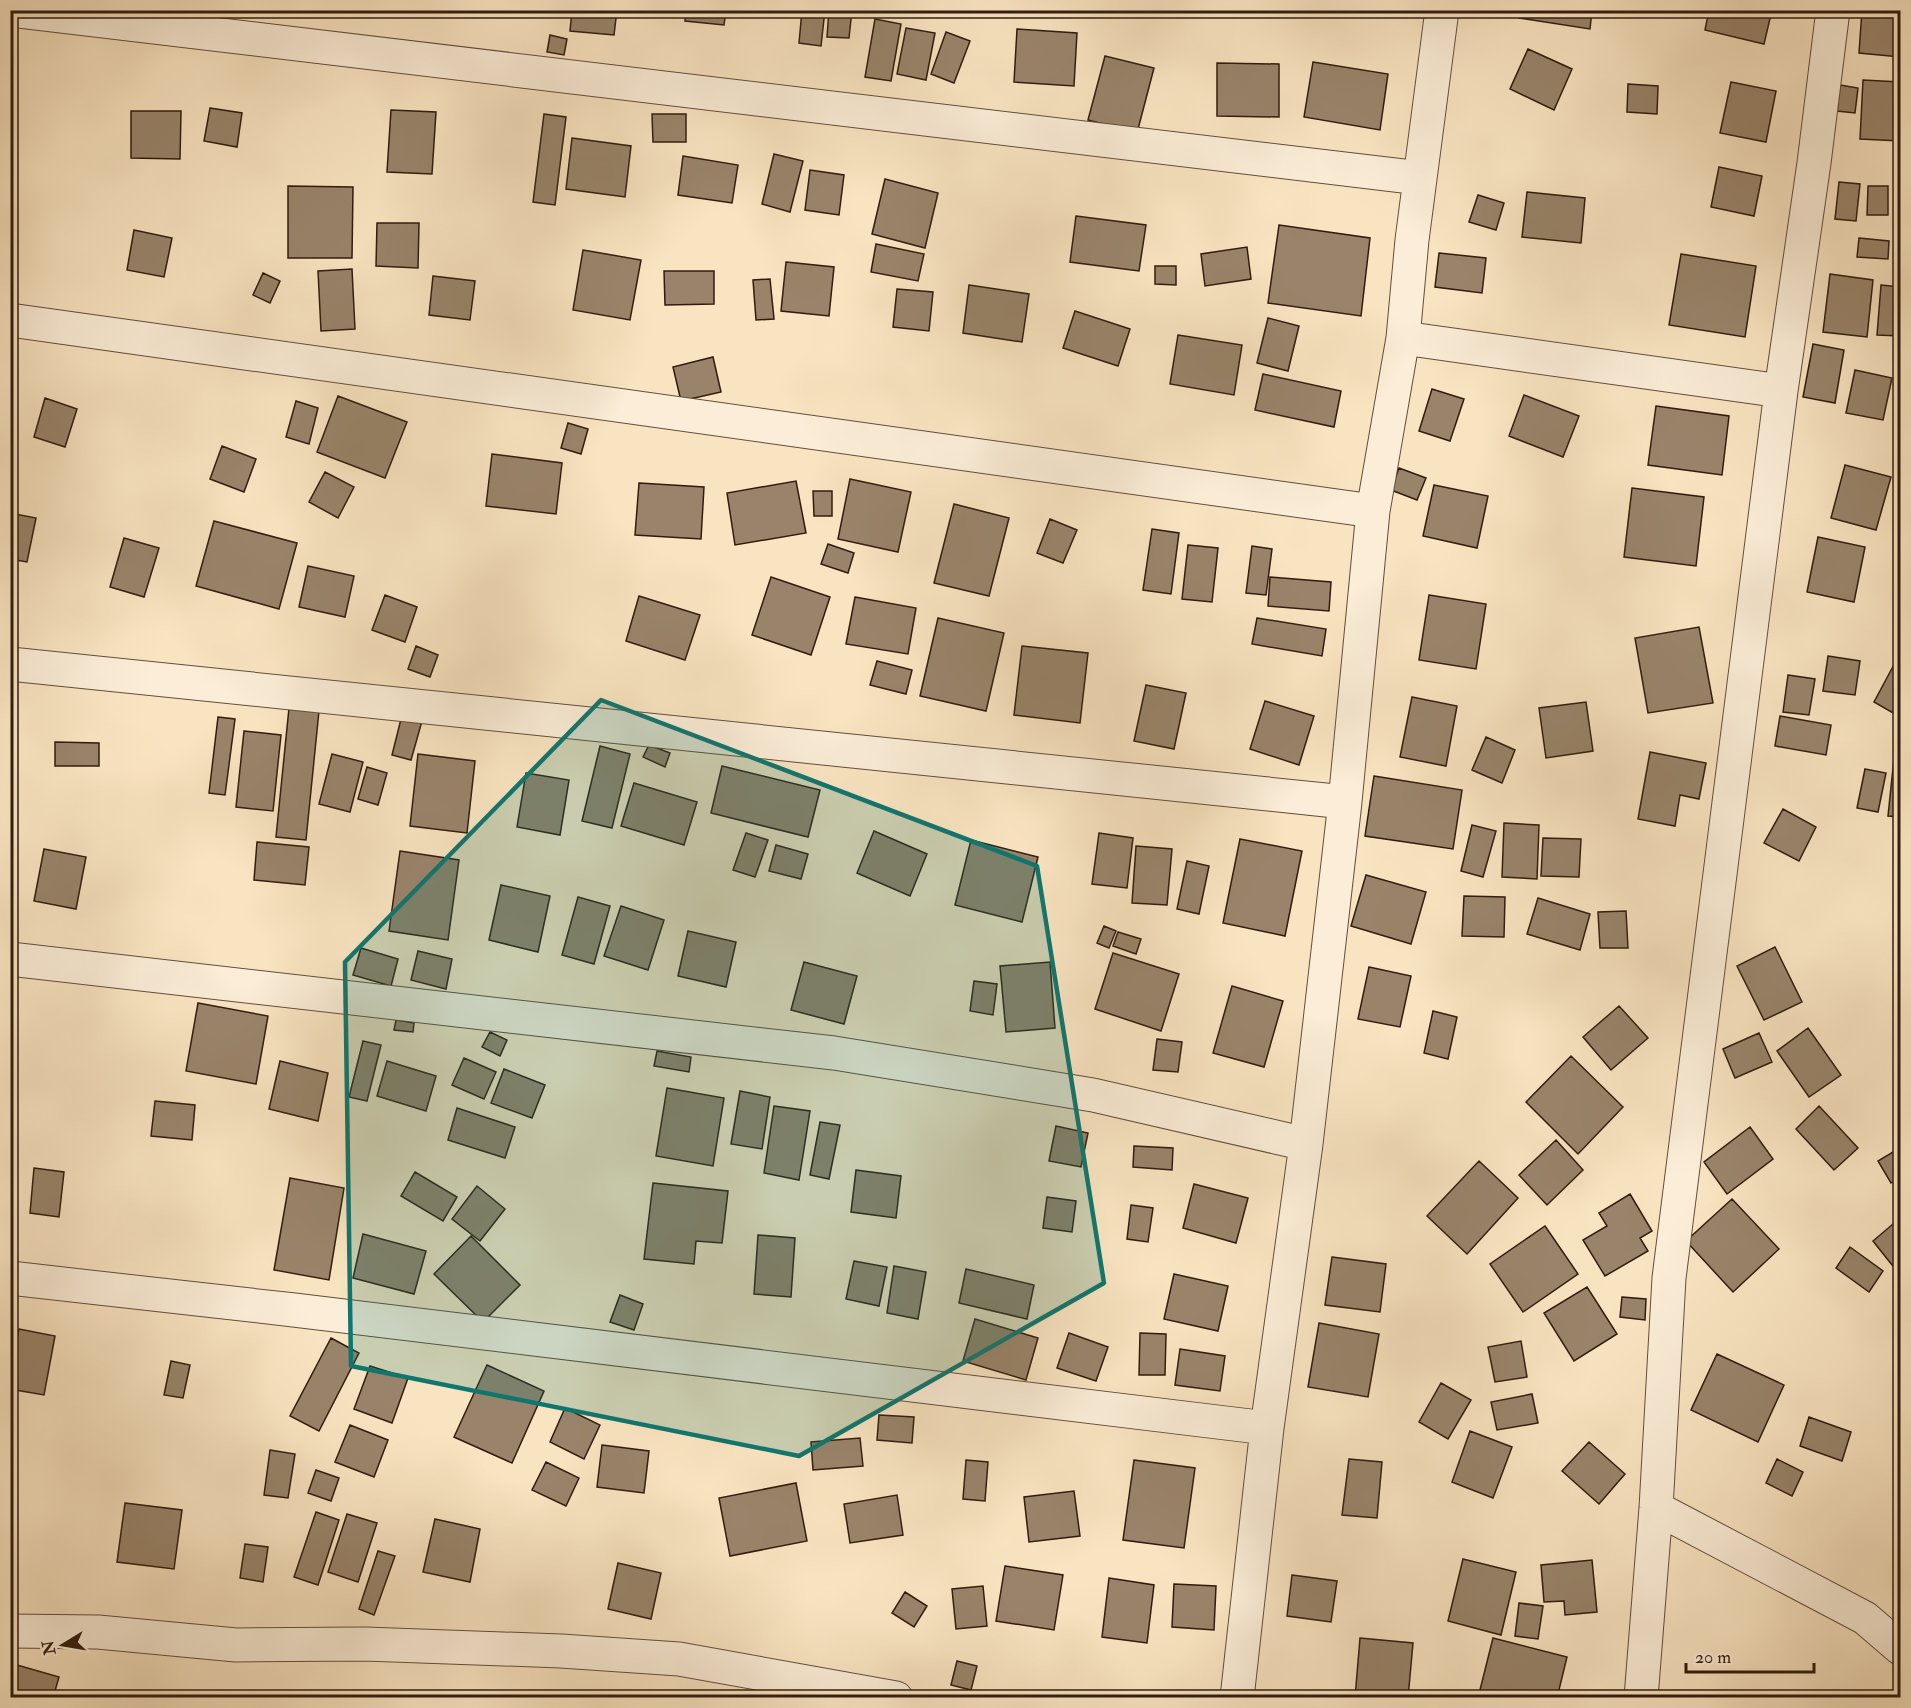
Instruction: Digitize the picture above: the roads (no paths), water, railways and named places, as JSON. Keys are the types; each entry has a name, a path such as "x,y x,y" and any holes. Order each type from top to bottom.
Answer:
{"street":[{"path":"11,10 1420,177"},
{"path":"1237,1698 1267,1428 1306,1144 1345,802 1373,511 1404,338 1412,240 1443,10"},
{"path":"1641,1698 1656,1508 1669,1278 1781,391 1814,163 1833,10"},
{"path":"10,320 1373,511"},
{"path":"1404,338 1781,391"},
{"path":"10,664 1345,802"},
{"path":"10,959 834,1053 1093,1095 1306,1144"},
{"path":"10,1278 1267,1428"},
{"path":"1656,1508 1865,1618 1900,1648"},
{"path":"10,1630 98,1632 236,1645 365,1644 561,1651 679,1659 896,1698"}]}
